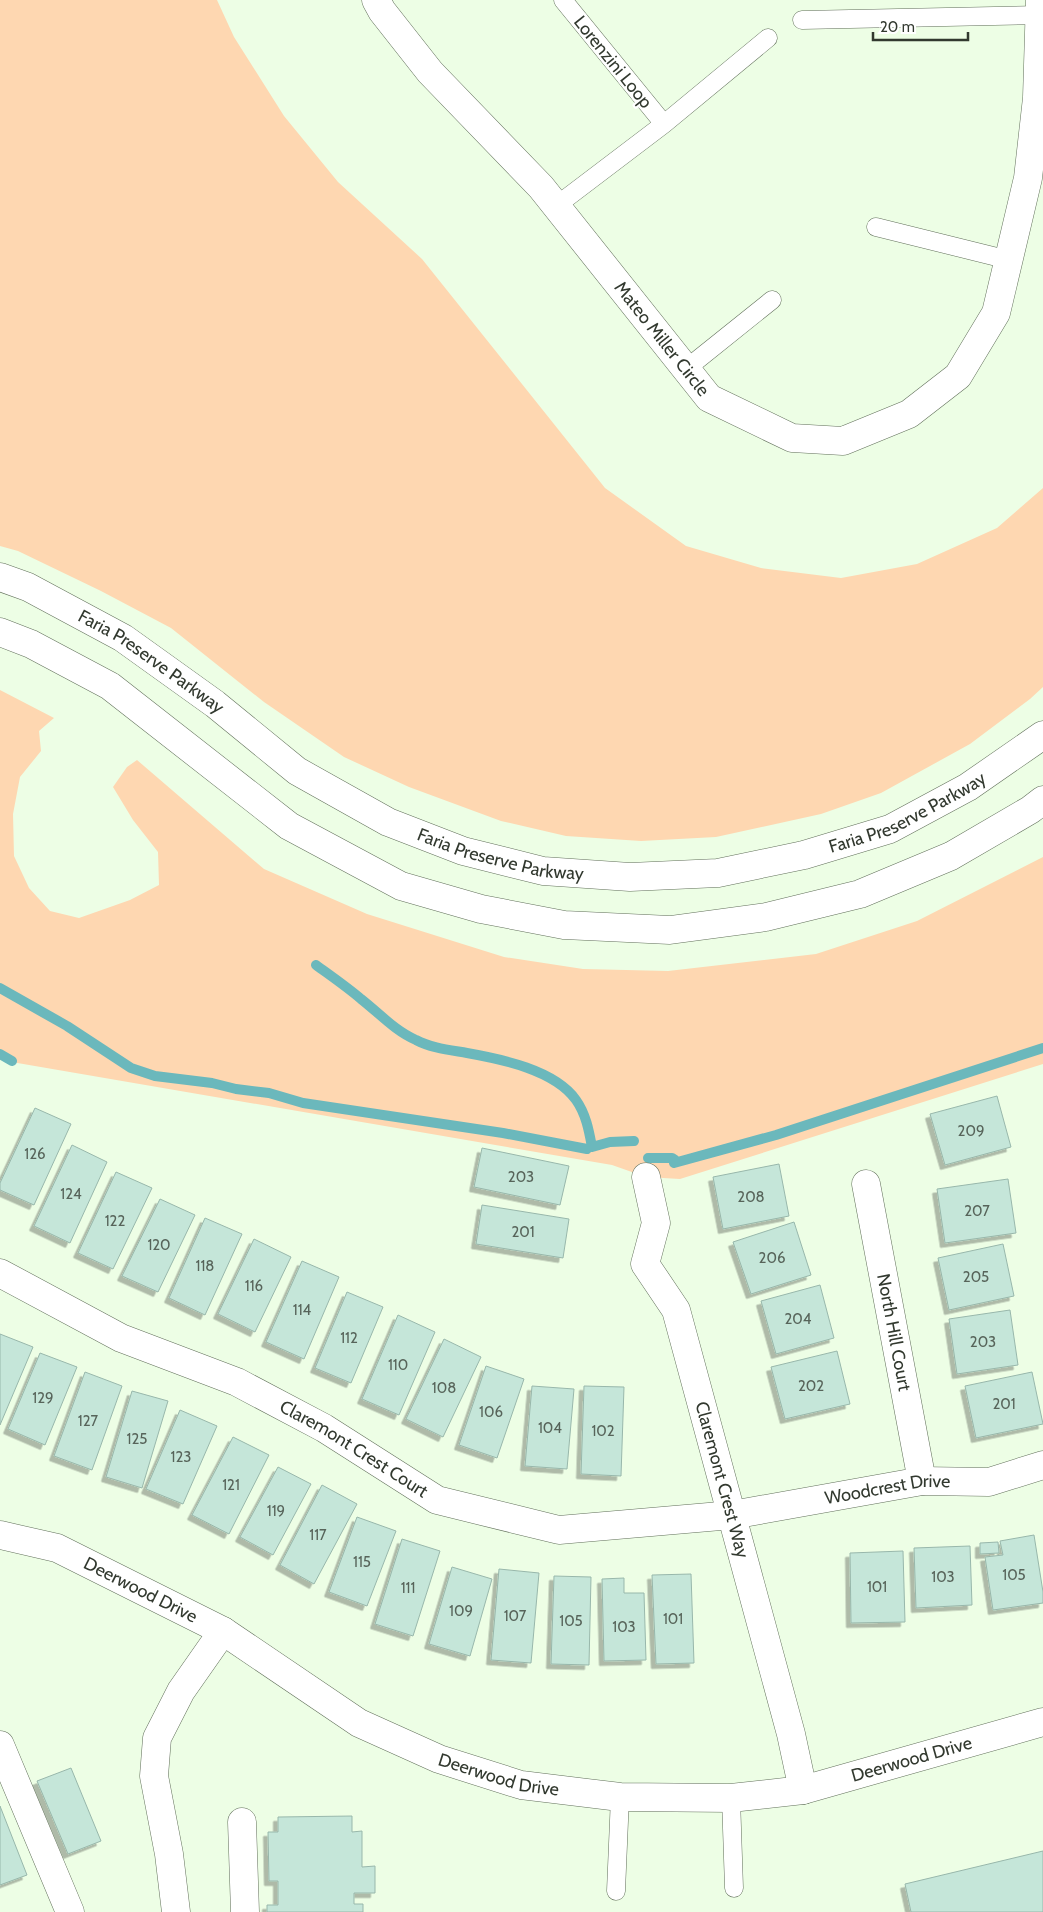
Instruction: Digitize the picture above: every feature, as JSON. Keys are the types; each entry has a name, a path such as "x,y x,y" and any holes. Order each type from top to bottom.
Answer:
{"street":[{"name":"Mateo Miller Circle","path":"376,0 382,11 430,72 541,187 709,398 792,438 843,441 909,414 958,376 996,313 1028,178 1037,98 1041,10"},
{"name":"Faria Preserve Parkway","path":"0,577 28,587 123,638 214,704 297,771 388,822 463,851 543,871 630,877 718,873 804,855 890,828 968,786 1043,735"},
{"path":"0,632 31,644 110,686 290,826 401,886 481,909 564,925 670,930 766,917 860,894 951,856 1030,810 1043,800"},
{"name":"Claremont Crest Way","path":"646,1177 656,1223 645,1264 676,1310 791,1734 803,1790"},
{"name":"North Hill Court","path":"866,1184 922,1481"},
{"name":"Claremont Crest Court","path":"0,1273 121,1338 237,1382 324,1428 437,1500 559,1530 732,1515"},
{"name":"Woodcrest Drive","path":"732,1515 922,1481 989,1482 1043,1465"},
{"name":"Deerwood Drive","path":"0,1535 57,1548 223,1631 359,1723 439,1759 521,1785 620,1797 731,1798 803,1790 1043,1722"},
{"path":"176,1912 169,1854 154,1776 158,1738 181,1691 223,1631"},
{"path":"0,1745 70,1912"},
{"path":"242,1822 245,1912"}],"lane":[{"name":"Lorenzini Loop","path":"563,0 664,124"},
{"path":"802,20 1041,10"},
{"name":"Lorenzini Loop","path":"556,206 664,124 768,38"},
{"path":"876,227 1009,260"},
{"path":"686,369 772,300"},
{"path":"616,1891 620,1797"},
{"path":"731,1798 734,1888"}],"shaded area":[{"path":"0,0 217,0 234,37 284,116 338,182 422,259 605,488 686,546 761,568 841,578 917,564 997,528 1043,488 1043,687 970,744 881,793 821,814 716,837 641,841 566,836 501,821 409,787 344,757 264,702 171,628 101,591 18,551 0,546"},
{"path":"0,690 54,718 39,731 41,751 20,777 13,814 14,856 29,888 50,911 79,918 130,900 159,885 158,852 133,820 113,787 127,767 137,760 264,869 367,914 504,957 583,969 668,971 816,954 917,921 1043,857 1043,1064 680,1179 646,1177 612,1165 0,1060"}],"building":[{"path":"997,1096 1011,1147 945,1165 930,1114"},
{"path":"35,1108 71,1124 34,1205 0,1190 0,1183"},
{"path":"72,1145 107,1162 70,1243 34,1226"},
{"path":"482,1148 569,1166 560,1205 474,1187"},
{"path":"779,1164 789,1216 723,1229 713,1177"},
{"path":"116,1172 152,1188 113,1269 78,1253"},
{"path":"1008,1179 1016,1233 945,1243 937,1189"},
{"path":"160,1199 195,1215 158,1292 122,1276"},
{"path":"482,1205 569,1219 563,1258 476,1244"},
{"path":"205,1218 242,1234 205,1315 169,1298"},
{"path":"794,1222 811,1275 751,1294 733,1242"},
{"path":"254,1239 291,1257 255,1332 218,1314"},
{"path":"1003,1244 1014,1296 949,1310 938,1258"},
{"path":"302,1261 339,1277 304,1359 266,1342"},
{"path":"820,1285 834,1338 776,1354 761,1301"},
{"path":"347,1292 383,1307 351,1383 315,1368"},
{"path":"1010,1310 1018,1365 957,1374 949,1319"},
{"path":"398,1315 435,1332 399,1415 362,1399"},
{"path":"0,1334 33,1347 0,1425"},
{"path":"444,1339 481,1357 443,1437 406,1419"},
{"path":"837,1351 850,1404 785,1419 771,1367"},
{"path":"40,1353 77,1367 45,1445 8,1429"},
{"path":"486,1366 524,1379 497,1458 459,1445"},
{"path":"85,1372 122,1386 92,1470 54,1456"},
{"path":"1032,1372 1043,1424 976,1438 965,1386"},
{"path":"532,1386 574,1389 567,1469 525,1466"},
{"path":"584,1386 624,1387 621,1476 581,1474"},
{"path":"132,1391 168,1401 142,1488 106,1477"},
{"path":"180,1410 217,1426 183,1504 146,1489"},
{"path":"233,1437 269,1455 229,1534 192,1515"},
{"path":"278,1467 311,1484 273,1555 240,1537"},
{"path":"322,1485 357,1504 314,1584 280,1565"},
{"path":"357,1517 396,1531 367,1606 329,1592"},
{"path":"1034,1535 1043,1603 993,1610 985,1557 1003,1555 1000,1541"},
{"path":"402,1539 440,1551 413,1636 375,1624"},
{"path":"998,1542 999,1553 980,1554 980,1543"},
{"path":"970,1546 972,1605 916,1608 914,1548"},
{"path":"903,1551 905,1622 851,1623 850,1553"},
{"path":"452,1567 492,1579 470,1656 429,1644"},
{"path":"499,1569 539,1573 531,1663 491,1660"},
{"path":"691,1574 694,1663 656,1664 652,1575"},
{"path":"554,1576 591,1577 589,1665 551,1664"},
{"path":"624,1578 624,1593 644,1593 646,1660 604,1661 602,1579"},
{"path":"71,1768 101,1841 68,1854 37,1781"},
{"path":"0,1806 27,1875 0,1885"},
{"path":"352,1816 352,1832 362,1831 362,1867 375,1866 375,1893 354,1893 354,1904 363,1904 363,1912 267,1912 267,1905 278,1905 278,1881 269,1881 268,1832 278,1832 278,1817"},
{"path":"1043,1851 1043,1912 911,1912 905,1884"}],"waterway":[{"path":"316,965 350,990 394,1027 422,1043 511,1063 555,1081 567,1090 579,1105 587,1123 592,1147 610,1142 634,1141"},
{"path":"0,988 67,1026 131,1068 155,1076 212,1083 236,1089 269,1093 303,1103 503,1133 587,1149"},
{"path":"648,1158 672,1158 675,1160 674,1163 776,1135 1043,1048"},
{"path":"0,1054 12,1061"}]}
